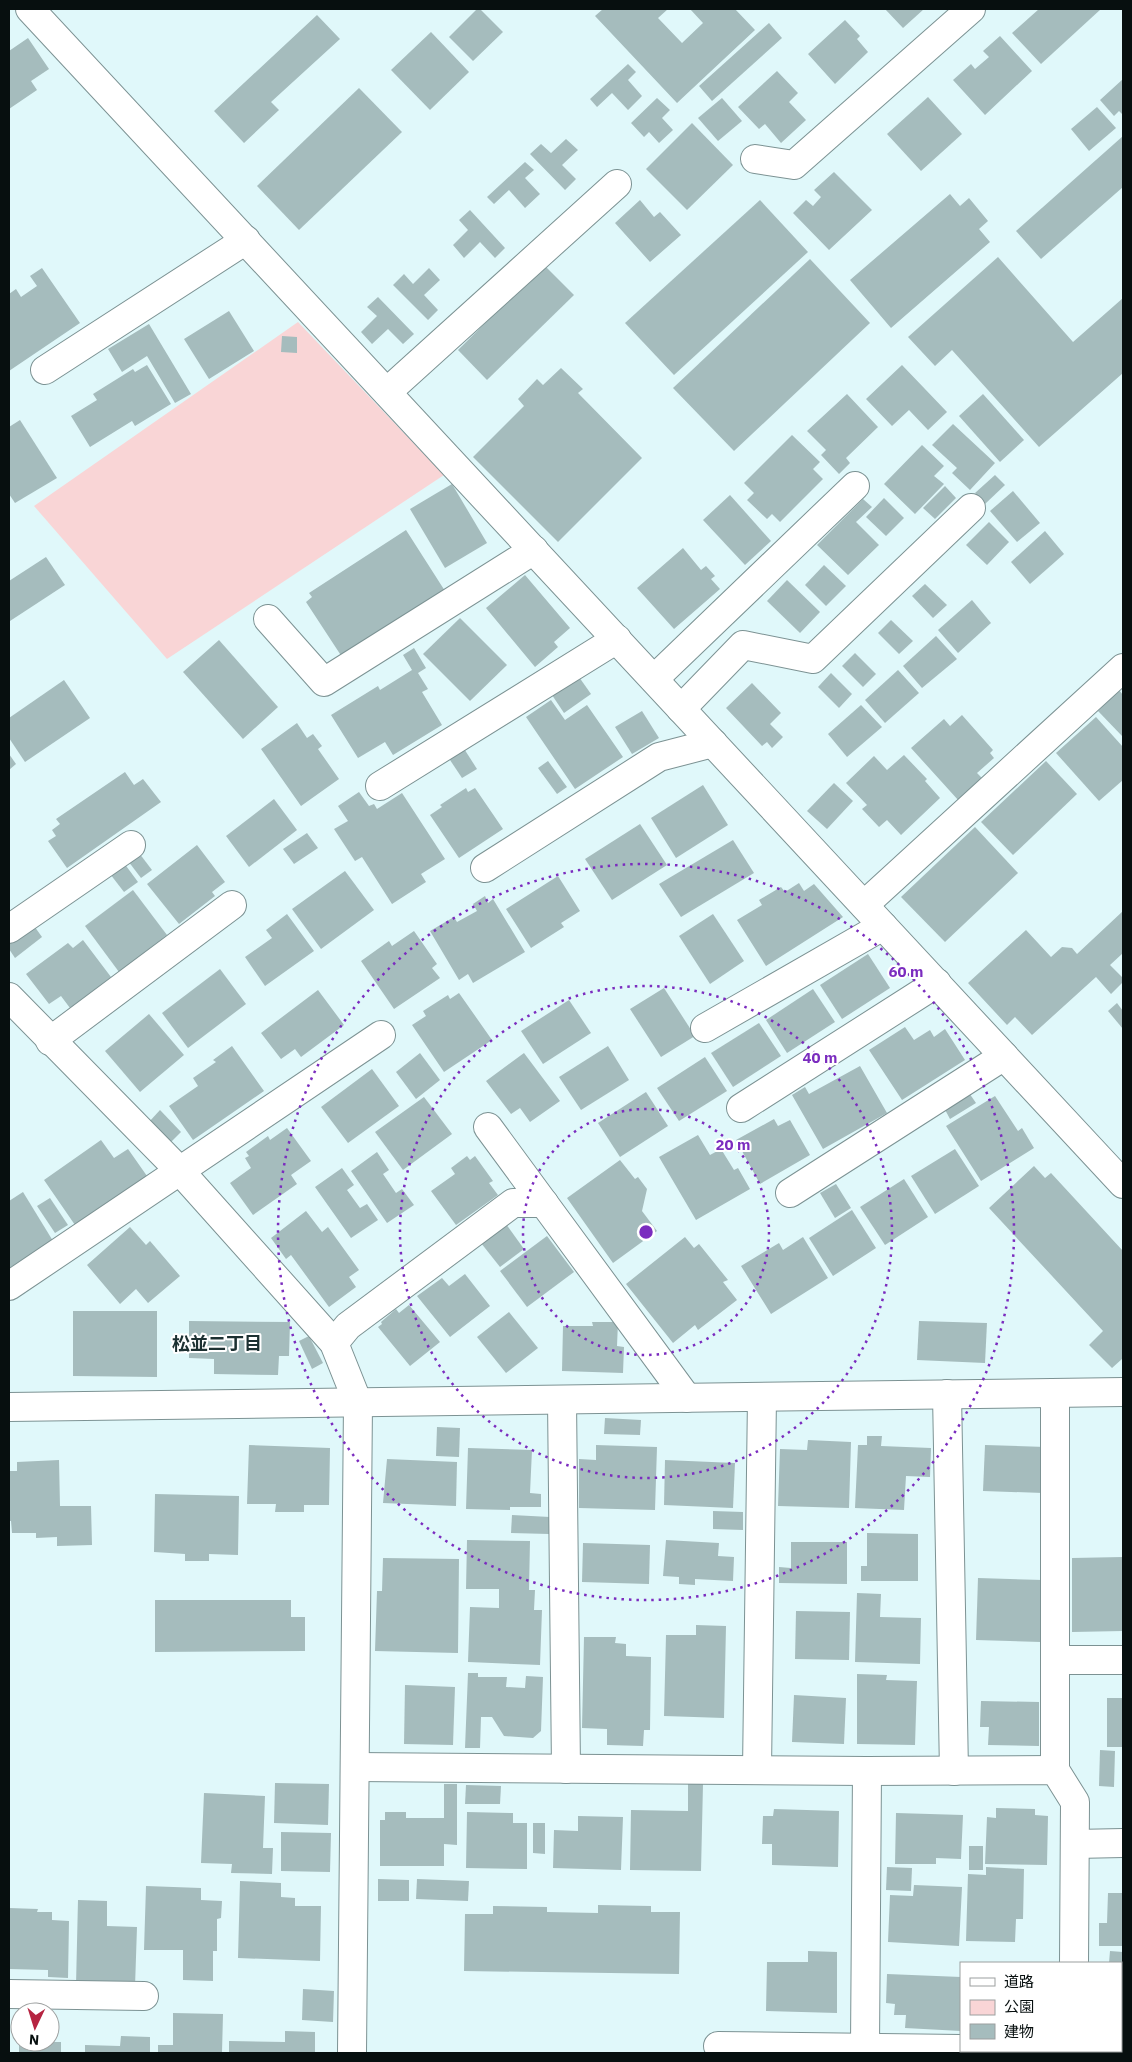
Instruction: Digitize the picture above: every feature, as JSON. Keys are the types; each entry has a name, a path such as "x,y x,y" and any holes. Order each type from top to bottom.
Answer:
{"street":[{"path":"30,9 1123,1184"},
{"path":"755,158 794,165 971,9"},
{"path":"387,392 617,184"},
{"path":"45,370 246,240"},
{"path":"654,678 855,486"},
{"path":"681,709 743,645 813,659 971,508"},
{"path":"268,620 324,682 534,550"},
{"path":"380,786 617,639"},
{"path":"864,905 1123,668"},
{"path":"485,868 659,758 713,743"},
{"path":"9,929 130,845"},
{"path":"50,1041 232,905"},
{"path":"705,1028 883,926"},
{"path":"741,1108 937,983"},
{"path":"9,997 50,1041 180,1171 334,1343 358,1403 352,2053"},
{"path":"9,1286 381,1035"},
{"path":"790,1193 1004,1056"},
{"path":"488,1126 687,1398"},
{"path":"334,1343 348,1326 513,1203 544,1204"},
{"path":"9,1407 1123,1392"},
{"path":"1054,1393 1055,1770 1075,1802 1074,1962"},
{"path":"947,1394 954,1771"},
{"path":"757,1770 762,1397"},
{"path":"562,1400 566,1769"},
{"path":"1055,1660 1123,1660"},
{"path":"355,1766 867,1771 1055,1770"},
{"path":"865,2048 867,1771"},
{"path":"1075,1844 1123,1843"},
{"path":"9,1994 144,1996"},
{"path":"718,2046 960,2049"}],"green space":[{"path":"298,322 444,475 167,659 34,506"}],"building":[{"path":"477,9 480,9 503,32 473,61 449,37"},
{"path":"603,9 668,9 658,18 682,43 703,23 690,9 735,9 755,30 677,103 595,16"},
{"path":"885,9 924,9 903,28"},
{"path":"1039,9 1101,9 1041,64 1012,33"},
{"path":"317,15 340,39 271,102 279,110 244,143 214,111"},
{"path":"845,20 860,36 857,39 868,52 835,84 808,54"},
{"path":"769,23 782,38 712,101 699,86"},
{"path":"431,32 469,72 430,110 391,70"},
{"path":"1000,36 1032,71 985,115 953,80 971,64 975,69 989,57 983,51"},
{"path":"28,38 49,69 31,81 37,90 9,109 9,51"},
{"path":"628,64 636,72 628,80 642,96 628,110 612,93 597,107 590,99"},
{"path":"777,71 798,93 789,102 806,120 781,143 765,124 759,129 738,107"},
{"path":"1123,79 1123,115 1119,111 1114,116 1100,100"},
{"path":"359,88 402,132 299,230 257,186"},
{"path":"928,97 962,134 921,171 887,134"},
{"path":"657,98 670,110 662,118 673,130 659,143 649,132 644,137 631,123"},
{"path":"722,98 742,121 718,141 698,118"},
{"path":"1097,107 1116,128 1089,151 1071,129"},
{"path":"692,123 733,165 687,210 646,169"},
{"path":"1123,136 1123,187 1041,259 1016,231"},
{"path":"566,139 578,150 562,165 576,179 565,190 530,154 541,144 551,153"},
{"path":"525,162 534,170 525,178 540,194 525,208 509,190 494,204 487,197"},
{"path":"834,172 872,210 829,250 793,213 806,200 813,206 821,197 814,190"},
{"path":"950,194 960,206 969,198 988,221 979,229 990,242 891,328 850,280"},
{"path":"640,200 654,217 660,212 681,235 650,262 615,223"},
{"path":"760,200 808,252 674,375 625,323"},
{"path":"470,210 505,248 495,258 480,242 464,258 453,245 468,230 459,220"},
{"path":"998,257 1073,342 1123,298 1123,373 1039,447 952,350 935,366 908,337"},
{"path":"810,259 870,323 734,451 673,388"},
{"path":"544,265 574,295 487,380 458,350"},
{"path":"42,268 80,323 9,371 9,294 16,289 21,297 37,286 30,276"},
{"path":"429,268 440,280 424,295 438,310 428,320 393,285 404,274 413,284"},
{"path":"378,297 414,334 403,344 388,329 372,344 361,332 377,316 367,307"},
{"path":"229,311 254,351 209,379 184,339"},
{"path":"149,324 191,394 175,403 147,356 122,372 108,349"},
{"path":"282,336 297,337 297,353 281,352"},
{"path":"147,365 171,404 135,426 132,421 90,447 71,416 97,400 93,394 133,369 135,372"},
{"path":"902,365 947,412 928,430 909,410 892,426 866,399"},
{"path":"561,368 583,389 578,393 642,458 558,542 473,457 524,406 518,399 537,379 543,385"},
{"path":"847,394 878,427 846,458 850,463 839,474 821,455 826,450 807,431"},
{"path":"983,394 1024,440 1000,462 959,416"},
{"path":"20,420 57,478 15,503 9,494 9,427"},
{"path":"953,424 995,463 970,490 952,473 957,468 932,445"},
{"path":"792,435 820,462 813,469 823,479 780,522 772,514 767,519 747,500 754,493 744,483"},
{"path":"922,445 944,466 934,476 944,484 915,514 884,484"},
{"path":"995,475 1005,485 985,504 975,493"},
{"path":"452,484 487,543 445,568 410,509"},
{"path":"945,486 956,498 935,519 923,508"},
{"path":"1013,491 1040,523 1017,542 990,511"},
{"path":"730,495 771,541 745,565 703,520"},
{"path":"884,498 904,518 886,536 866,517"},
{"path":"863,499 872,507 856,522 879,545 848,575 817,545"},
{"path":"989,522 1009,542 987,565 966,545"},
{"path":"406,530 445,591 342,657 306,602 312,597 309,593"},
{"path":"1045,531 1064,554 1030,584 1011,562"},
{"path":"683,548 701,570 706,566 715,576 711,579 720,589 674,629 637,588"},
{"path":"46,557 65,585 10,621 9,581"},
{"path":"824,565 846,586 826,606 805,585"},
{"path":"525,575 570,628 554,642 558,647 535,667 486,608"},
{"path":"787,580 820,612 800,633 767,601"},
{"path":"925,584 947,605 933,618 912,596"},
{"path":"972,600 991,623 958,653 938,630"},
{"path":"460,618 507,665 470,701 423,654"},
{"path":"891,620 913,641 899,654 878,633"},
{"path":"936,636 957,659 922,688 903,666"},
{"path":"219,640 278,707 243,739 183,672"},
{"path":"414,648 426,668 418,673 428,689 422,692 442,725 393,755 385,742 358,758 331,715 378,686 380,690 412,670 403,655"},
{"path":"855,653 876,674 863,687 842,666"},
{"path":"898,670 919,693 885,723 865,700"},
{"path":"831,673 852,694 839,708 818,687"},
{"path":"579,677 591,694 564,713 552,695"},
{"path":"64,680 90,718 25,762 9,738 9,718"},
{"path":"752,683 781,713 770,724 783,737 772,748 767,742 762,746 726,708"},
{"path":"1119,690 1123,695 1123,737 1098,711"},
{"path":"551,700 565,720 587,705 623,757 575,789 526,717"},
{"path":"861,705 882,727 847,757 828,734"},
{"path":"642,711 659,738 632,754 615,727"},
{"path":"962,715 993,750 990,753 994,758 977,773 983,779 959,801 911,748 944,719 950,726"},
{"path":"1096,717 1123,747 1123,780 1099,801 1056,753"},
{"path":"297,723 307,738 313,734 322,746 318,749 339,779 301,806 261,749"},
{"path":"461,744 477,769 462,778 446,754"},
{"path":"9,754 16,764 9,770"},
{"path":"904,755 927,779 925,781 940,798 901,835 887,820 879,827 862,809 867,805 846,783 874,756 887,770"},
{"path":"548,761 567,787 557,794 538,768"},
{"path":"1046,761 1077,794 1013,855 981,822"},
{"path":"125,772 134,785 143,779 161,802 67,868 48,841 56,836 52,830 60,824 56,819"},
{"path":"834,783 853,801 827,829 807,811"},
{"path":"703,785 728,825 676,858 651,818"},
{"path":"466,788 468,792 475,788 503,829 459,858 430,815 442,807 440,805"},
{"path":"359,792 369,806 374,804 377,809 402,793 445,859 421,874 426,882 392,904 362,857 355,861 334,829 348,821 338,806"},
{"path":"274,799 297,830 249,867 226,836"},
{"path":"640,824 667,865 612,900 585,859"},
{"path":"975,827 1018,873 945,942 901,897"},
{"path":"307,833 318,848 294,864 283,849"},
{"path":"733,840 754,873 681,917 659,884"},
{"path":"197,845 225,882 212,892 215,896 179,924 147,884"},
{"path":"136,849 152,870 141,878 125,857"},
{"path":"121,859 138,882 124,892 107,870"},
{"path":"345,871 374,910 321,949 292,909"},
{"path":"558,876 580,911 561,923 564,927 531,948 506,909"},
{"path":"799,883 804,891 814,884 843,917 766,966 737,920 762,905 759,900 781,887 785,892"},
{"path":"133,890 167,935 119,972 85,926"},
{"path":"485,896 488,903 493,899 525,952 473,983 468,974 459,980 430,931 454,917 457,922 477,911 473,904"},
{"path":"1123,911 1123,953 1110,965 1123,978 1123,982 1111,994 1096,977 1032,1035 1015,1017 1007,1025 968,983 1026,930 1051,957 1062,947 1072,948 1077,954"},
{"path":"287,914 314,951 265,986 245,957 272,938 266,930"},
{"path":"713,914 744,961 710,984 679,936"},
{"path":"32,923 42,937 15,958 9,949 9,942"},
{"path":"414,931 437,964 432,968 440,978 394,1009 361,961 389,941 392,946"},
{"path":"83,940 111,977 70,1008 61,996 49,1004 26,974 68,943 73,948"},
{"path":"868,954 890,988 842,1019 820,985"},
{"path":"220,969 246,1004 188,1048 162,1013"},
{"path":"664,988 695,1036 661,1057 630,1009"},
{"path":"813,989 835,1022 787,1053 766,1020"},
{"path":"318,990 344,1025 301,1057 295,1049 281,1059 261,1033"},
{"path":"459,993 492,1040 444,1072 412,1025 426,1016 423,1011 448,995 450,999"},
{"path":"569,1000 591,1033 543,1064 521,1031"},
{"path":"1117,1003 1123,1011 1123,1029 1108,1011"},
{"path":"149,1014 184,1055 140,1092 105,1051"},
{"path":"759,1023 781,1056 733,1087 711,1053"},
{"path":"905,1027 914,1040 930,1030 934,1037 945,1029 965,1060 902,1100 869,1050"},
{"path":"232,1046 264,1091 193,1140 169,1106 198,1086 193,1078 216,1062 213,1060"},
{"path":"608,1046 629,1080 581,1110 559,1077"},
{"path":"420,1053 440,1080 416,1099 396,1072"},
{"path":"524,1053 560,1101 530,1122 520,1108 511,1114 486,1081"},
{"path":"705,1057 727,1091 679,1121 657,1088"},
{"path":"860,1066 887,1113 823,1149 792,1095 805,1087 809,1094"},
{"path":"372,1069 399,1106 348,1143 321,1107"},
{"path":"967,1090 976,1103 950,1119 943,1106"},
{"path":"646,1092 668,1126 620,1157 598,1123"},
{"path":"995,1096 1018,1131 1022,1128 1034,1148 981,1181 946,1126"},
{"path":"424,1097 452,1134 403,1170 375,1132"},
{"path":"160,1110 181,1132 170,1143 149,1122"},
{"path":"774,1119 778,1126 790,1120 810,1155 760,1184 736,1140"},
{"path":"287,1128 311,1161 291,1175 297,1184 253,1215 230,1183 251,1168 245,1158 249,1156 246,1152 268,1136 270,1140"},
{"path":"698,1135 710,1155 721,1149 734,1170 738,1168 750,1189 696,1220 659,1157"},
{"path":"101,1140 114,1158 128,1149 147,1176 75,1225 44,1180"},
{"path":"955,1149 979,1186 935,1214 911,1176"},
{"path":"377,1152 389,1170 383,1174 396,1193 402,1189 414,1205 387,1223 351,1171"},
{"path":"467,1156 470,1160 475,1156 493,1181 489,1183 498,1195 456,1225 431,1191 455,1174 451,1168"},
{"path":"620,1160 635,1179 638,1177 647,1189 642,1211 657,1231 613,1263 567,1198"},
{"path":"1034,1166 1045,1178 1051,1173 1123,1251 1123,1360 1112,1368 1089,1345 1103,1331 989,1208"},
{"path":"342,1168 354,1185 347,1190 360,1208 367,1204 378,1220 351,1238 315,1187"},
{"path":"904,1179 928,1217 885,1245 860,1207"},
{"path":"836,1184 851,1208 835,1218 820,1193"},
{"path":"23,1192 53,1241 9,1268 9,1201"},
{"path":"50,1198 68,1225 55,1233 37,1206"},
{"path":"852,1210 876,1248 833,1276 809,1238"},
{"path":"306,1211 322,1232 328,1227 359,1270 349,1277 356,1287 329,1307 291,1255 286,1259 271,1238"},
{"path":"506,1224 524,1249 500,1267 481,1243"},
{"path":"130,1227 146,1245 150,1241 180,1276 148,1303 136,1289 120,1304 87,1265"},
{"path":"547,1236 574,1272 527,1307 500,1271"},
{"path":"685,1237 694,1248 699,1244 728,1280 723,1282 737,1300 698,1330 695,1325 673,1343 626,1284"},
{"path":"803,1237 828,1278 771,1314 741,1266 779,1243 783,1250"},
{"path":"465,1274 490,1306 450,1337 417,1296 442,1278 449,1286"},
{"path":"409,1305 440,1342 410,1366 378,1327 396,1309 399,1313"},
{"path":"73,1311 157,1311 157,1377 73,1376"},
{"path":"509,1312 538,1348 506,1373 477,1337"},
{"path":"189,1321 290,1322 289,1356 279,1356 278,1375 214,1374 214,1359 189,1358"},
{"path":"919,1321 987,1323 985,1363 917,1360"},
{"path":"592,1322 618,1322 617,1346 624,1347 623,1373 562,1371 563,1326 593,1326"},
{"path":"309,1336 323,1363 312,1369 299,1341"},
{"path":"605,1418 641,1420 640,1435 604,1434"},
{"path":"437,1427 460,1428 459,1457 436,1456"},
{"path":"867,1436 882,1436 881,1446 931,1448 930,1477 906,1476 904,1510 855,1508 858,1445 867,1445"},
{"path":"808,1440 851,1442 849,1508 778,1506 780,1449 807,1450"},
{"path":"249,1445 330,1448 329,1505 304,1505 304,1512 275,1512 276,1504 247,1504"},
{"path":"596,1445 657,1447 655,1510 579,1508 579,1459 596,1460"},
{"path":"985,1445 1046,1447 1043,1493 983,1491"},
{"path":"468,1448 532,1450 530,1493 541,1494 541,1507 510,1507 510,1510 466,1509"},
{"path":"387,1459 457,1462 456,1506 383,1503"},
{"path":"59,1460 60,1506 91,1506 92,1545 57,1546 57,1537 36,1538 36,1533 12,1533 11,1521 9,1521 9,1471 17,1471 17,1462"},
{"path":"665,1460 735,1463 733,1508 664,1505"},
{"path":"155,1494 239,1496 238,1555 209,1554 209,1561 185,1561 185,1554 154,1552"},
{"path":"713,1511 743,1512 743,1530 713,1529"},
{"path":"512,1515 550,1517 549,1534 511,1533"},
{"path":"867,1533 918,1534 918,1581 861,1581 861,1566 867,1566"},
{"path":"467,1540 530,1541 529,1590 535,1590 534,1610 542,1610 540,1665 468,1662 470,1607 499,1608 499,1589 466,1589"},
{"path":"666,1540 719,1543 718,1556 734,1557 733,1581 695,1579 695,1585 679,1584 679,1577 663,1576"},
{"path":"791,1542 847,1542 847,1584 779,1583 779,1567 791,1568"},
{"path":"583,1543 650,1545 649,1584 582,1582"},
{"path":"1123,1557 1123,1631 1072,1632 1072,1558"},
{"path":"383,1558 459,1559 458,1653 375,1651 377,1591 382,1591"},
{"path":"978,1578 1043,1580 1041,1642 976,1640"},
{"path":"857,1593 881,1594 880,1617 921,1618 920,1664 855,1662"},
{"path":"155,1600 291,1600 291,1617 305,1617 305,1651 155,1652"},
{"path":"796,1611 850,1612 849,1660 795,1659"},
{"path":"696,1625 726,1626 724,1718 664,1716 666,1635 696,1635"},
{"path":"584,1637 616,1637 615,1643 626,1644 626,1656 651,1657 650,1730 644,1730 643,1746 607,1745 607,1729 582,1728"},
{"path":"468,1673 478,1673 478,1677 507,1677 506,1687 525,1688 526,1676 543,1677 541,1731 533,1738 504,1736 492,1717 481,1717 480,1748 465,1748"},
{"path":"857,1674 887,1675 886,1680 917,1681 915,1745 857,1744"},
{"path":"405,1685 455,1687 453,1745 404,1744"},
{"path":"794,1695 846,1698 844,1744 792,1742"},
{"path":"1107,1698 1123,1698 1123,1747 1107,1747"},
{"path":"981,1701 1039,1702 1039,1746 988,1745 989,1727 980,1727"},
{"path":"1100,1750 1115,1751 1114,1787 1099,1786"},
{"path":"275,1783 329,1784 328,1825 274,1823"},
{"path":"444,1784 457,1784 457,1845 444,1844 444,1866 380,1866 380,1820 385,1820 385,1812 406,1812 406,1818 444,1818"},
{"path":"688,1784 703,1784 701,1871 630,1870 631,1810 688,1811"},
{"path":"466,1785 501,1786 500,1804 465,1804"},
{"path":"204,1793 265,1796 263,1848 273,1848 272,1874 231,1873 232,1864 201,1863"},
{"path":"996,1808 1035,1809 1035,1815 1048,1816 1047,1865 985,1864 987,1817 996,1818"},
{"path":"774,1809 839,1811 838,1867 772,1865 772,1844 762,1844 763,1816 773,1816"},
{"path":"467,1812 513,1813 513,1823 527,1823 527,1869 466,1868"},
{"path":"896,1813 963,1815 961,1859 936,1858 936,1864 895,1864"},
{"path":"578,1816 623,1817 621,1870 553,1868 554,1830 578,1831"},
{"path":"533,1823 545,1823 545,1854 533,1853"},
{"path":"281,1832 331,1833 330,1872 281,1871"},
{"path":"969,1846 983,1846 983,1870 969,1870"},
{"path":"887,1867 912,1868 911,1891 886,1890"},
{"path":"986,1867 1024,1869 1023,1919 1016,1919 1015,1942 966,1941 968,1874 986,1875"},
{"path":"378,1879 409,1880 409,1901 378,1901"},
{"path":"417,1879 469,1881 468,1901 416,1899"},
{"path":"240,1881 281,1883 281,1897 295,1898 295,1906 321,1906 320,1961 238,1958"},
{"path":"914,1885 962,1887 959,1946 888,1942 890,1895 913,1896"},
{"path":"146,1886 201,1888 201,1900 222,1901 221,1918 217,1919 217,1951 213,1951 213,1981 183,1980 183,1950 144,1950"},
{"path":"1108,1893 1123,1893 1123,1946 1099,1946 1099,1923 1107,1923"},
{"path":"78,1900 107,1901 107,1926 137,1927 135,1987 76,1985"},
{"path":"598,1905 651,1906 651,1912 680,1912 679,1974 464,1971 465,1914 493,1914 493,1906 547,1907 547,1912 598,1913"},
{"path":"9,1908 38,1909 37,1912 52,1912 52,1920 69,1921 68,1978 48,1977 48,1970 9,1969"},
{"path":"808,1951 837,1952 837,2013 766,2011 767,1962 808,1962"},
{"path":"1110,1951 1123,1952 1123,1969 1122,1962 1109,1962"},
{"path":"887,1974 960,1977 960,2031 905,2028 906,2015 894,2015 895,2004 886,2003"},
{"path":"1122,1988 1123,1988 1122,2048"},
{"path":"303,1989 334,1991 333,2022 302,2020"},
{"path":"173,2013 223,2014 222,2053 158,2053 158,2045 173,2045"},
{"path":"285,2031 315,2032 315,2053 229,2053 229,2041 285,2042"},
{"path":"121,2036 150,2037 150,2053 85,2053 85,2045 120,2046"},
{"path":"61,2042 61,2053 19,2053 60,2052"}],"district":[{"name":"松並二丁目","path":"217,1343"}]}
